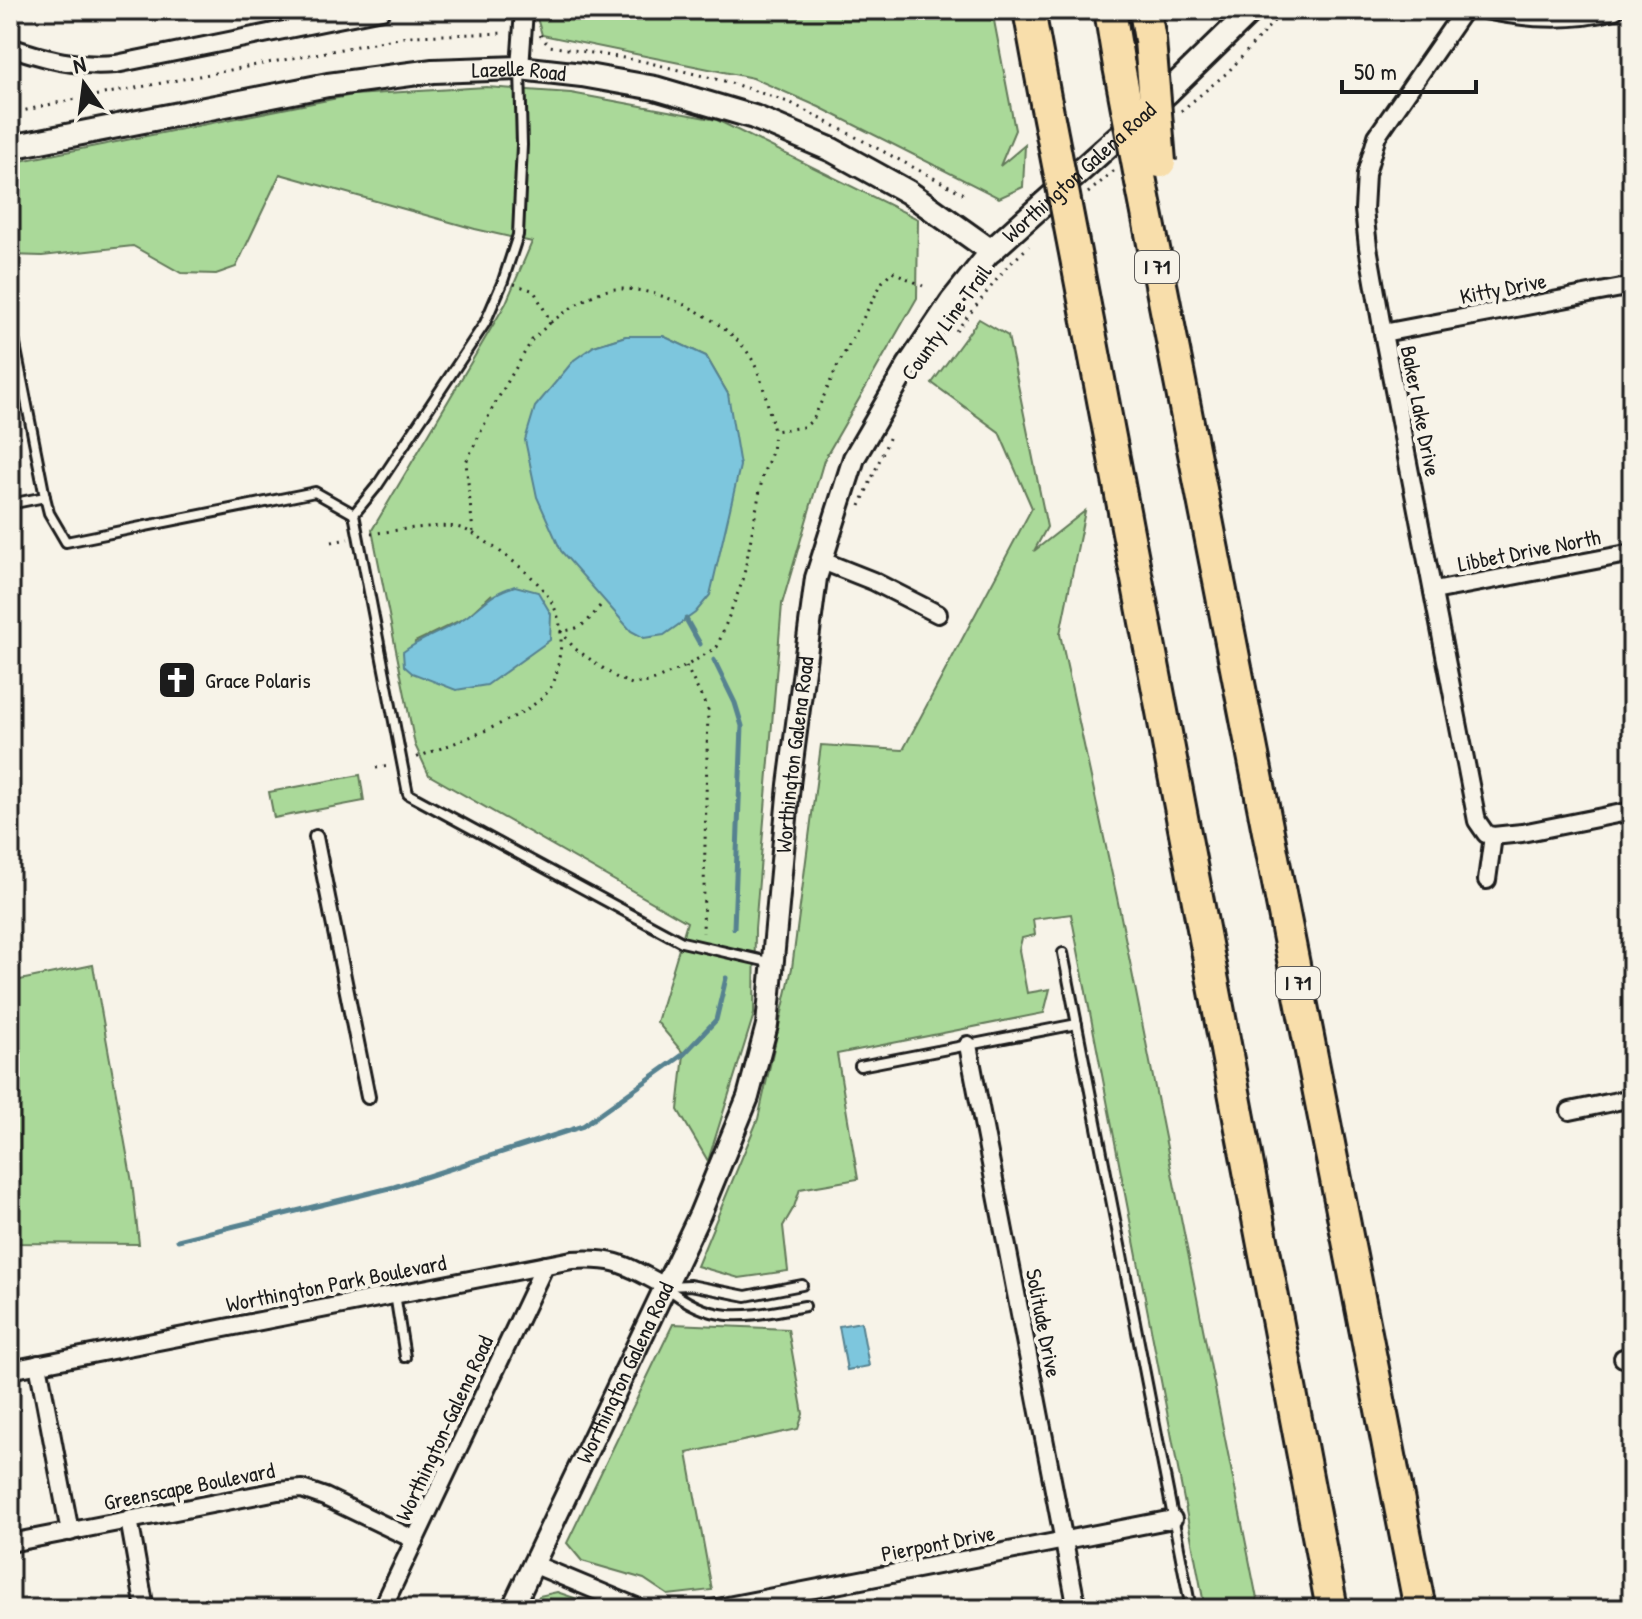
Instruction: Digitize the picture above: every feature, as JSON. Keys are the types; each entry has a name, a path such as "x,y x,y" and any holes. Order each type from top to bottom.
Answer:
{"highway":[{"path":"1029,10 1332,1609"},
{"name":"I 71","path":"1110,10 1420,1609"},
{"path":"1139,169 1150,40 1145,10"}],"main road":[{"name":"Worthington Galena Road","path":"991,251 1181,80 1252,10"},
{"name":"Lazelle Road","path":"10,147 328,85 433,71 520,68 655,88 754,117 832,150 908,192 991,251"}],"street":[{"path":"10,47 54,62 85,66 116,64 382,10"},
{"path":"520,68 524,10"},
{"name":"Baker Lake Drive","path":"1464,10 1377,136 1366,174 1364,210 1383,333 1477,821 1480,829 1493,836"},
{"path":"1485,10 1545,19 1615,10"},
{"name":"Worthington Galena Road","path":"512,1609 723,1163 748,1097 767,1025 789,785 820,560 854,458 916,352 991,251"},
{"name":"Kitty Drive","path":"1383,333 1632,286"},
{"name":"Libbet Drive North","path":"1434,591 1632,553"},
{"path":"820,560 873,581 938,614"},
{"path":"1487,880 1493,836 1632,811"},
{"path":"316,837 368,1097"},
{"name":"Solitude Drive","path":"968,1045 1077,1609"},
{"path":"1570,1111 1632,1098"},
{"name":"Worthington Park Boulevard","path":"10,1370 395,1293 597,1258 617,1261 665,1286"},
{"name":"Worthington-Galena Road","path":"382,1609 545,1265"},
{"path":"38,1364 70,1532"},
{"name":"Greenscape Boulevard","path":"10,1543 302,1489 415,1540"},
{"path":"129,1519 145,1609"},
{"name":"Pierpont Drive","path":"712,1609 1173,1519"},
{"path":"533,1564 641,1609"}],"lane":[{"path":"520,68 522,145 518,235 503,281 485,323 377,486 354,514 408,794 682,942 774,963"},
{"path":"10,319 49,513 66,542 315,492 354,514"},
{"path":"10,504 45,497"},
{"path":"1063,953 1191,1609"},
{"path":"860,1066 1077,1024"},
{"path":"665,1286 690,1285 746,1296 802,1285"},
{"path":"665,1286 688,1305 736,1317 805,1306"},
{"path":"395,1293 405,1357"}],"path":[{"path":"1177,114 1228,72 1284,10"},
{"path":"1082,199 1139,169"},
{"name":"County Line Trail","path":"949,340 1006,268 1034,241"},
{"path":"774,431 804,427 813,420 837,367 883,281 892,271 923,286"},
{"path":"503,281 534,291 551,322"},
{"path":"473,532 466,462 493,407 532,340 551,322 589,298 605,291 626,289 653,294 700,312 730,332 752,358 774,431 743,580 717,647 686,666 650,682 632,684 617,678 574,648 561,631"},
{"path":"858,511 892,432"},
{"path":"332,542 383,532 454,527 473,532 543,586 553,604 561,631 561,649 552,686 537,703 515,717 402,764 376,768"},
{"path":"561,631 574,631 586,624 600,606"},
{"path":"686,666 708,710 702,947"}],"green space":[{"path":"539,10 992,10 1015,130 1000,166 1025,145 1023,187 999,198 819,107 753,78 542,35 537,18"},
{"path":"486,87 571,93 717,120 918,219 917,298 824,460 782,604 755,929 754,1014 708,1161 678,1110 684,1054 657,1022 687,922 429,775 415,745 372,530 506,303 532,242 280,174 236,267 216,274 181,273 133,246 42,256 10,255 10,163 353,95","holes":["626,336 663,336 706,356 728,394 594,346","492,594 412,673 415,642 467,617"]},
{"path":"979,319 1008,336 1047,527 1034,551 1085,511 1060,634 1119,907 1259,1609 1205,1609 1071,914 1033,919 1035,935 1022,938 1019,950 1027,993 1050,989 1044,1013 837,1054 858,1179 800,1189 783,1226 788,1271 739,1278 697,1266 758,1119 792,968 821,745 903,750 1032,508 999,432 932,383"},
{"path":"360,775 364,801 274,818 269,792"},
{"path":"93,965 132,1182 139,1244 10,1243 10,982"},
{"path":"673,1324 788,1329 803,1414 798,1429 687,1453 712,1590 668,1595 644,1579 582,1561 567,1543"},
{"path":"557,1592 606,1609 533,1609 539,1596"}],"water":[{"path":"626,336 663,336 706,356 728,394 740,466 710,595 695,613 664,635 644,638 631,631 561,551 537,497 525,440 535,407 574,360 594,346"},
{"path":"515,586 538,592 551,614 550,640 487,685 456,690 412,673 404,666 403,652 458,622 493,596"},
{"path":"861,1322 869,1366 847,1370 839,1326"}],"waterway":[{"path":"686,619 700,644"},
{"path":"714,660 735,703 742,726 734,928"},
{"path":"178,1240 394,1187 583,1126 684,1054 716,1020 726,978"}],"place":[{"name":"Grace Polaris","path":"177,680"}]}
